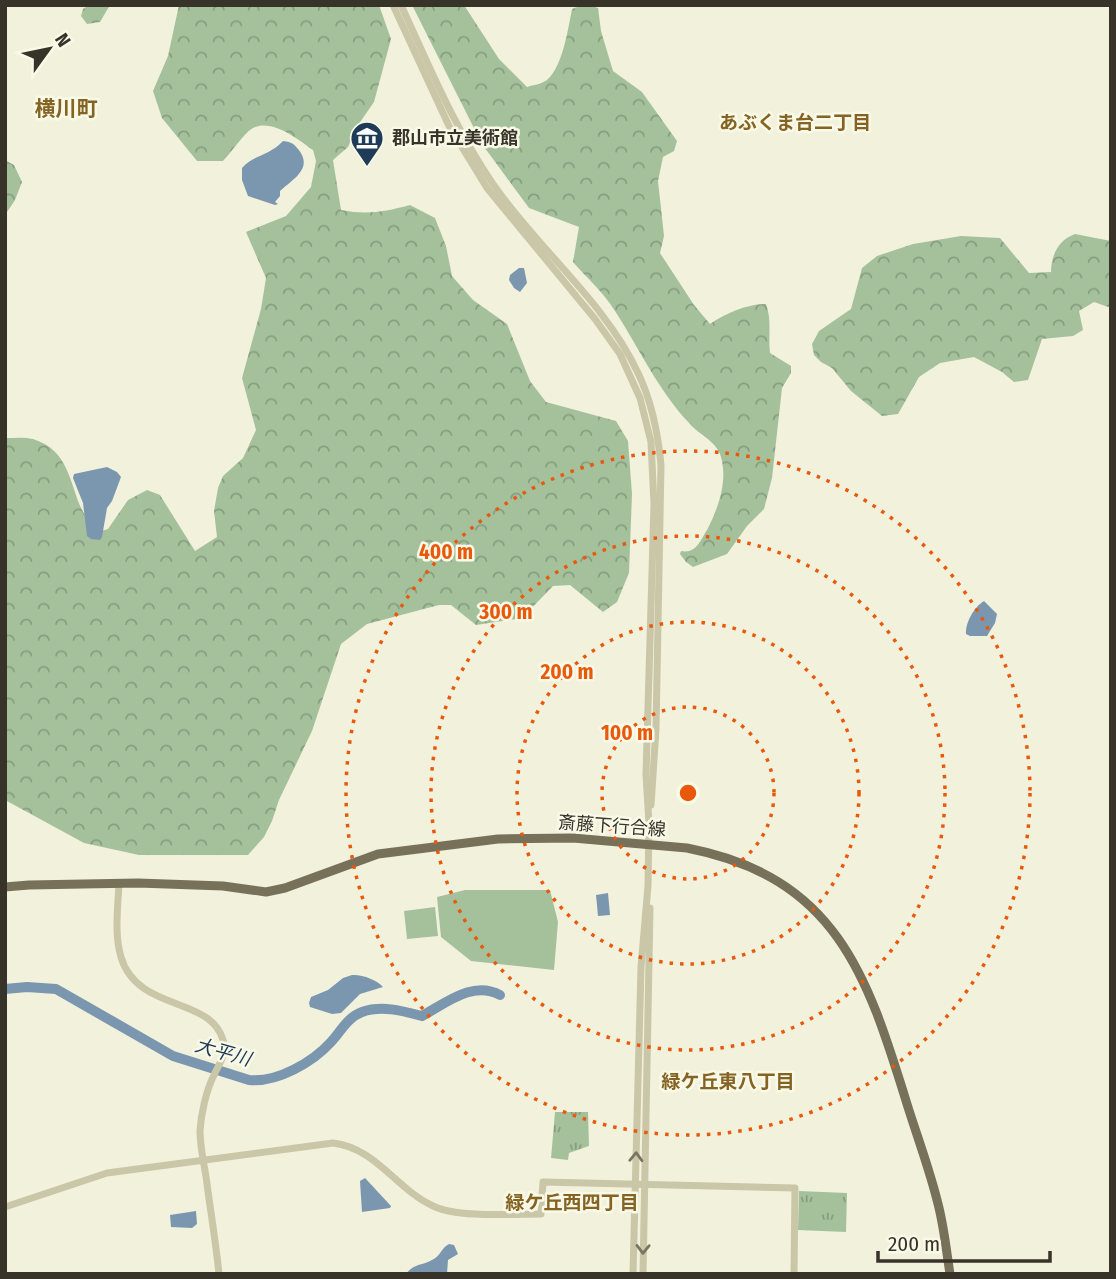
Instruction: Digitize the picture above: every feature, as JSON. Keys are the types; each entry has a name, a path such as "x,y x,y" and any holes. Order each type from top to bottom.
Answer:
{"main road":[{"name":"斎藤下行合線","path":"5,887 119,883 223,886 266,892 285,888 377,854 539,837 710,852 761,871 792,889 824,918 863,977 900,1081 938,1202 950,1274"}],"street":[{"path":"393,5 449,126 469,161 503,210 606,333 620,354 640,398 651,442 654,472 646,775 649,823"},
{"path":"401,5 460,130 478,160 513,211 620,341 639,374 659,439 661,507 654,762 648,845 650,919 643,1274"},
{"path":"119,883 118,936 125,966 149,992 161,1000 206,1016 223,1042 222,1058 204,1106 201,1131 219,1274"},
{"path":"633,1274 641,967 648,886"},
{"path":"5,1207 107,1173 320,1144 346,1144 368,1155 419,1198 434,1207 469,1212 541,1214 543,1182 795,1188 794,1274"}],"green space":[{"path":"89,5 110,5 100,22 87,24 81,16 83,9"},
{"path":"179,5 379,5 391,39 374,102 356,128 348,147 333,160 341,210 376,212 410,205 435,218 446,246 452,276 473,300 507,324 530,381 546,402 616,421 628,441 632,494 629,573 617,602 603,612 570,585 553,586 522,618 476,625 451,605 439,605 367,624 341,644 312,731 264,837 248,855 139,855 84,843 5,800 5,438 33,439 49,446 67,469 82,510 90,522 101,531 108,529 128,500 147,490 160,495 195,551 217,537 214,511 218,488 223,476 243,458 256,430 242,378 261,309 266,278 246,232 286,216 311,187 316,161 313,150 277,128 253,128 223,161 197,161 162,118 153,91 168,56"},
{"path":"412,5 464,5 499,59 527,87 548,79 558,65 572,9 585,6 598,8 601,31 613,71 642,92 677,141 674,151 663,157 658,181 664,236 660,253 694,305 710,324 737,310 766,304 770,353 791,366 791,373 782,388 772,478 764,509 747,526 727,554 693,567 680,554 681,551 690,551 697,546 715,513 723,476 719,451 678,410 658,383 611,304 573,262 579,227 529,208 482,144"},
{"path":"5,160 14,165 22,182 5,215"},
{"path":"1075,234 1111,241 1111,308 1094,302 1079,311 1083,330 1073,336 1042,339 1028,380 1014,382 1002,372 974,357 940,363 919,377 898,414 882,416 851,391 832,368 814,355 812,344 819,331 851,309 862,268 877,256 913,244 961,236 1000,238 1029,273 1051,272 1057,249 1064,240"},
{"path":"465,890 550,890 558,922 554,970 471,961 441,937 437,897"},
{"path":"435,907 438,936 407,939 404,911"},
{"path":"555,1112 588,1112 589,1146 569,1153 568,1160 551,1158"},
{"path":"799,1191 847,1193 846,1232 798,1230"}],"water":[{"path":"283,141 293,144 302,156 304,162 300,173 280,191 275,202 278,204 248,196 242,180 242,168"},
{"path":"519,268 524,268 527,283 520,292 509,280 510,275"},
{"path":"107,467 121,477 107,508 102,537 100,540 91,539 87,536 83,503 73,478 74,474"},
{"path":"984,601 997,614 995,623 987,636 970,636 966,634 969,620"},
{"path":"608,893 610,915 598,916 596,895"},
{"path":"352,975 369,978 383,987 360,994 341,1013 332,1014 310,1007 311,997"},
{"path":"365,1178 390,1208 362,1212 360,1181"},
{"path":"196,1211 197,1224 192,1228 171,1227 170,1215"},
{"path":"449,1244 454,1245 458,1254 448,1260 447,1274 406,1274 415,1266 435,1259"}],"waterway":[{"name":"大平川","path":"5,989 56,989 173,1056 249,1080 283,1075 305,1064 331,1042 349,1021 362,1012 385,1009 422,1016 470,992 480,990 500,995"}],"place":[{"name":"郡山市立美術館","path":"367,168"}],"district":[{"name":"横川町","path":"66,109"},
{"name":"あぶくま台二丁目","path":"795,122"},
{"name":"緑ケ丘東八丁目","path":"728,1081"},
{"name":"緑ケ丘西四丁目","path":"572,1202"}]}
